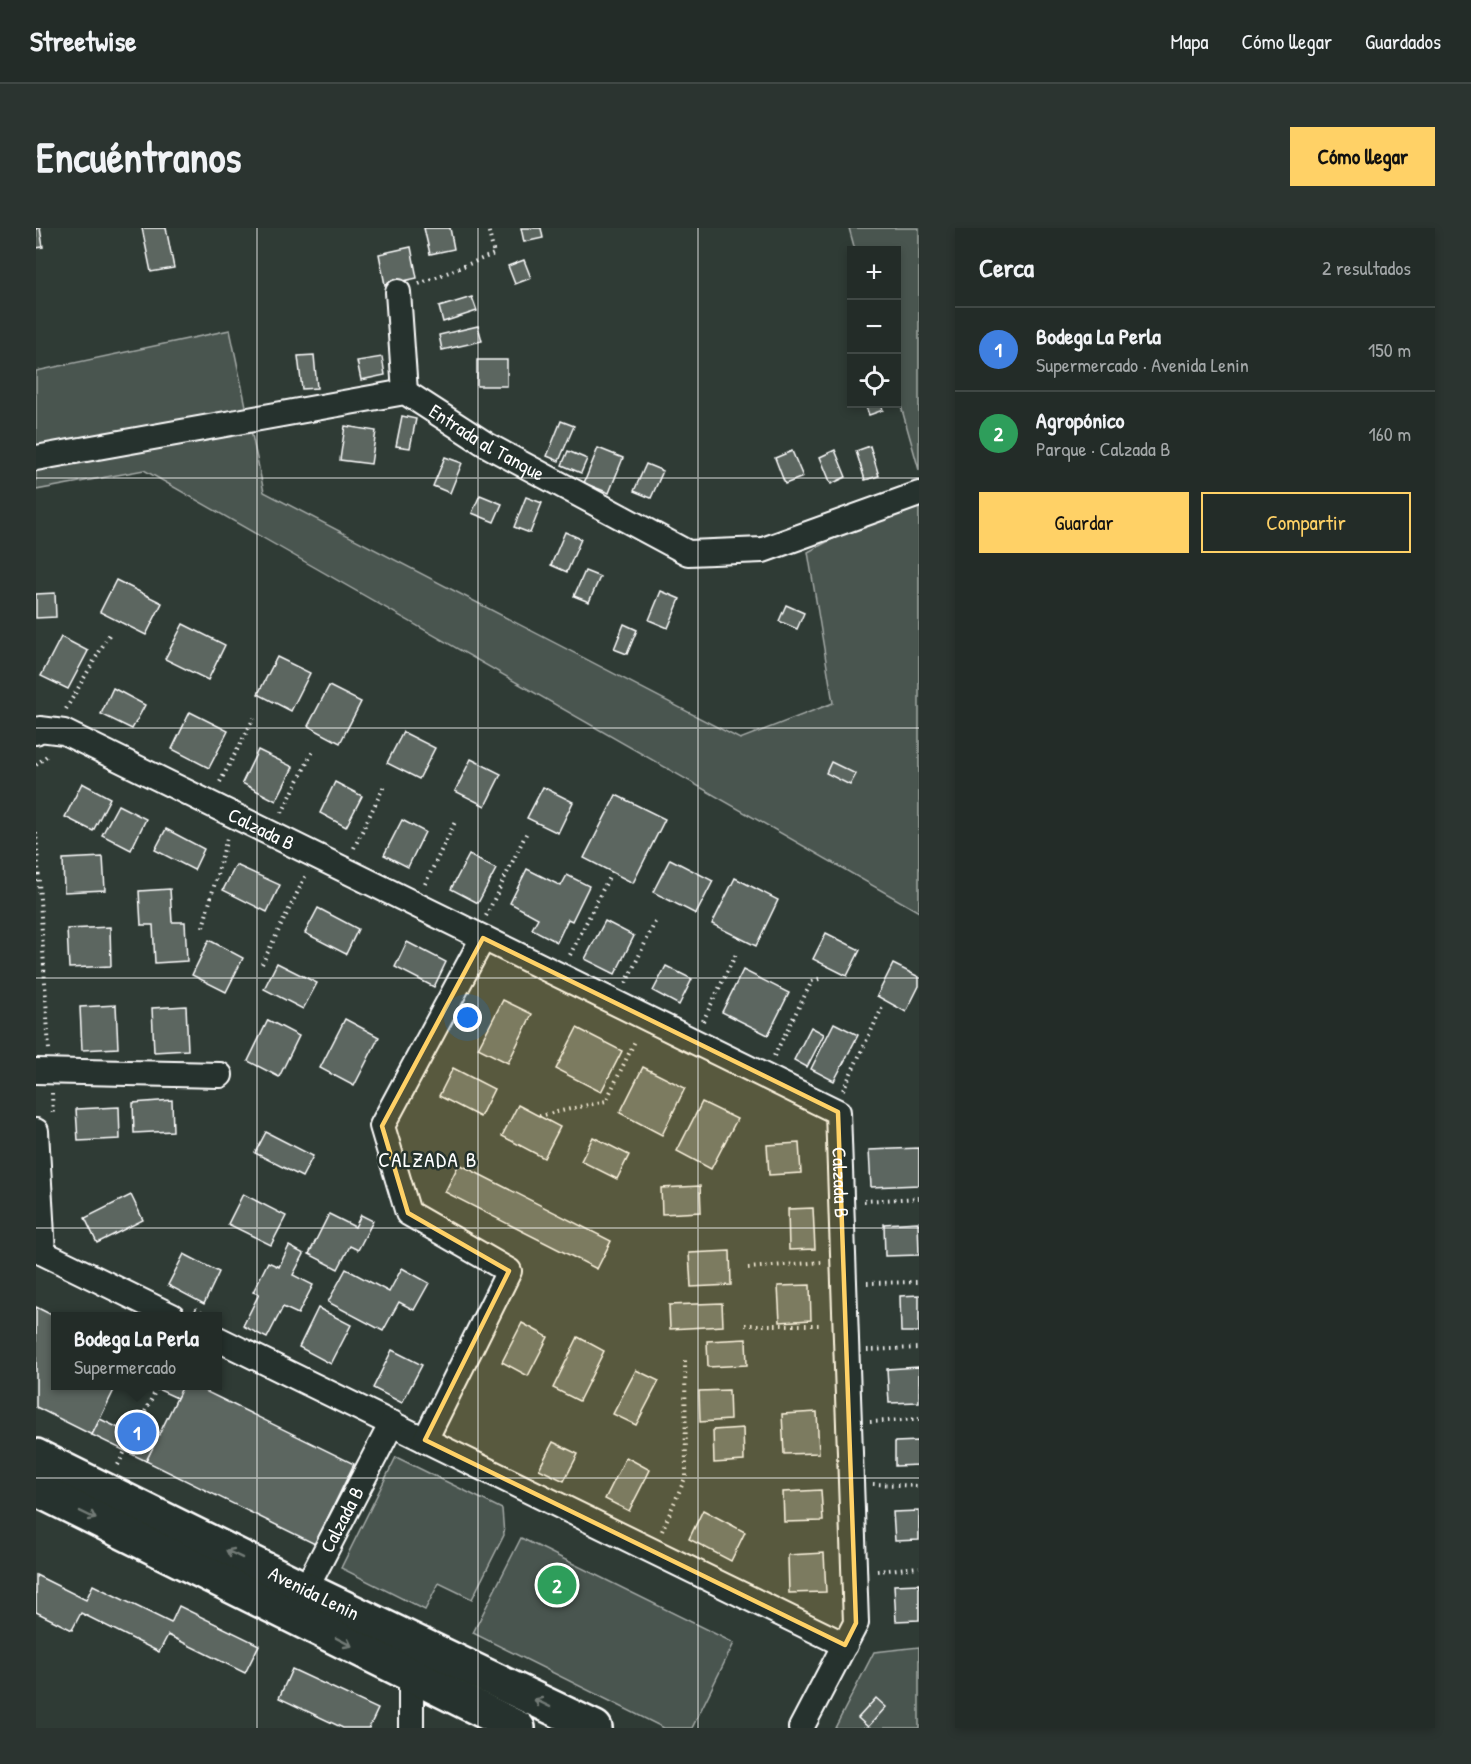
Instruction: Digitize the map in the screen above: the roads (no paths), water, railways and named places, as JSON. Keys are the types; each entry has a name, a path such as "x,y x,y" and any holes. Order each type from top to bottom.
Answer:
{"street":[{"path":"36,458 405,392 398,292"},
{"name":"Entrada al Tanque","path":"405,392 487,445 688,553 763,550 919,494"},
{"name":"Calzada B","path":"36,732 40,729 64,732 838,1112 856,1623 801,1728"},
{"path":"425,1440 509,1270 408,1213 382,1126 483,938"},
{"path":"43,1071 220,1075"},
{"path":"45,1125 43,1253 179,1311"},
{"path":"222,1341 845,1645"},
{"name":"Calzada B","path":"298,1602 392,1424"},
{"name":"Avenida Lenin","path":"36,1456 298,1602 411,1675 518,1728"},
{"name":"Avenida Lenin","path":"36,1489 595,1728"},
{"path":"411,1675 411,1728"}],"place":[{"name":"Bodega La Perla","path":"137,1432"},
{"name":"Agropónico","path":"557,1585"}],"district":[{"name":"CALZADA B","path":"428,1160"}]}
